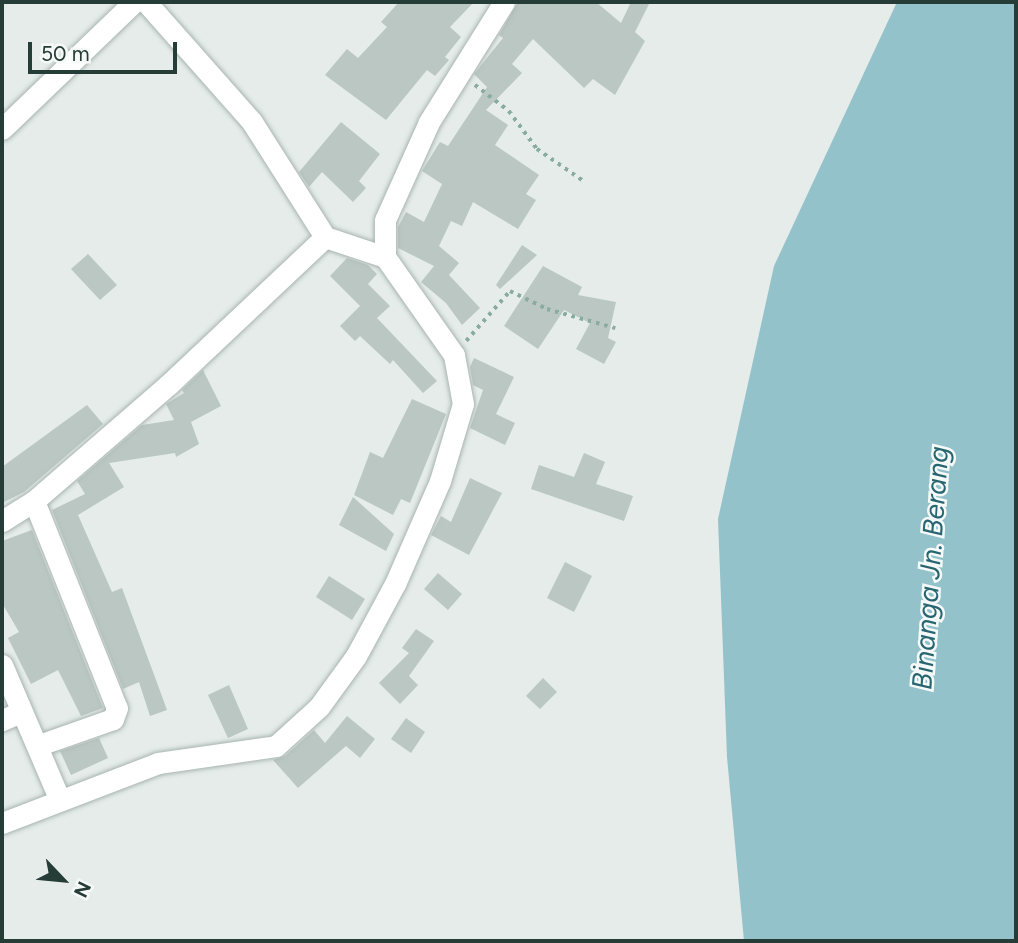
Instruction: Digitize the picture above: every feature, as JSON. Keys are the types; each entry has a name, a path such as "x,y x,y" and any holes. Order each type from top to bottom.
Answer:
{"street":[{"path":"2,129 134,2"},
{"path":"146,2 252,122 325,237 385,257"},
{"path":"2,823 158,763 276,746 319,707 356,656 388,596 440,481 463,404 454,355 385,257 385,220 402,174 503,2"},
{"path":"2,521 34,501 168,385 325,237"},
{"path":"34,501 117,708 113,719 39,745"},
{"path":"2,665 11,716 39,745 60,800"}],"path":[{"path":"460,73 509,111 537,149 582,180"},
{"path":"454,355 510,291 547,309 615,328"}],"water":[{"name":"Binanga Jn. Berang","path":"897,2 1016,2 1016,941 744,941 727,757 718,519 774,266"}],"building":[{"path":"399,2 474,2 450,27 461,37 445,57 449,60 435,76 427,70 386,120 325,75 347,49 358,58 387,27 381,22"},
{"path":"518,2 596,2 621,23 631,2 650,2 635,32 645,41 615,95 593,79 584,88 533,39 512,64 522,73 486,110 508,125 495,145 539,175 526,194 536,200 518,229 473,202 462,226 451,221 439,246 459,263 449,275 480,308 462,325 446,303 421,282 434,266 398,248 398,227 406,212 424,222 442,184 422,171 440,142 448,146 487,87 474,74 503,38 499,35"},
{"path":"341,122 380,154 359,181 366,188 353,202 322,172 309,187 299,172"},
{"path":"522,245 537,255 500,289 496,285"},
{"path":"88,254 117,285 100,300 71,269"},
{"path":"347,258 368,265 377,274 368,284 390,306 377,318 437,381 423,393 393,360 390,364 360,336 355,341 340,326 360,306 330,276"},
{"path":"543,266 582,287 578,295 616,302 608,338 616,342 604,364 576,349 590,323 564,310 538,349 504,326"},
{"path":"474,358 514,377 496,414 515,423 505,445 470,428 483,390 473,385 470,367"},
{"path":"203,370 221,406 191,422 199,444 176,457 175,453 109,463 124,487 78,515 112,592 122,588 167,710 150,716 139,682 123,689 52,510 85,494 77,481 142,425 174,420 166,404 184,393 182,390"},
{"path":"412,399 446,414 410,503 401,499 393,515 354,495 370,452 383,458"},
{"path":"87,405 103,424 24,492 2,503 2,467"},
{"path":"584,453 605,462 596,484 633,496 624,521 531,489 539,465 574,477"},
{"path":"470,478 502,493 469,555 431,535 441,516 451,522"},
{"path":"353,497 394,534 386,551 339,525"},
{"path":"32,530 103,708 81,716 58,670 31,684 8,638 19,632 2,603 2,541"},
{"path":"565,562 592,576 574,612 547,598"},
{"path":"438,573 462,594 448,610 424,589"},
{"path":"329,576 365,599 352,620 316,597"},
{"path":"416,629 434,641 409,676 418,685 400,704 379,683 409,653 402,648"},
{"path":"543,678 557,692 540,709 526,696"},
{"path":"229,685 248,729 228,738 208,695"},
{"path":"347,716 375,739 360,758 346,746 298,788 273,760 285,756 314,730 325,743"},
{"path":"406,718 425,732 411,753 391,739"},
{"path":"99,738 108,758 71,775 60,751"}]}
